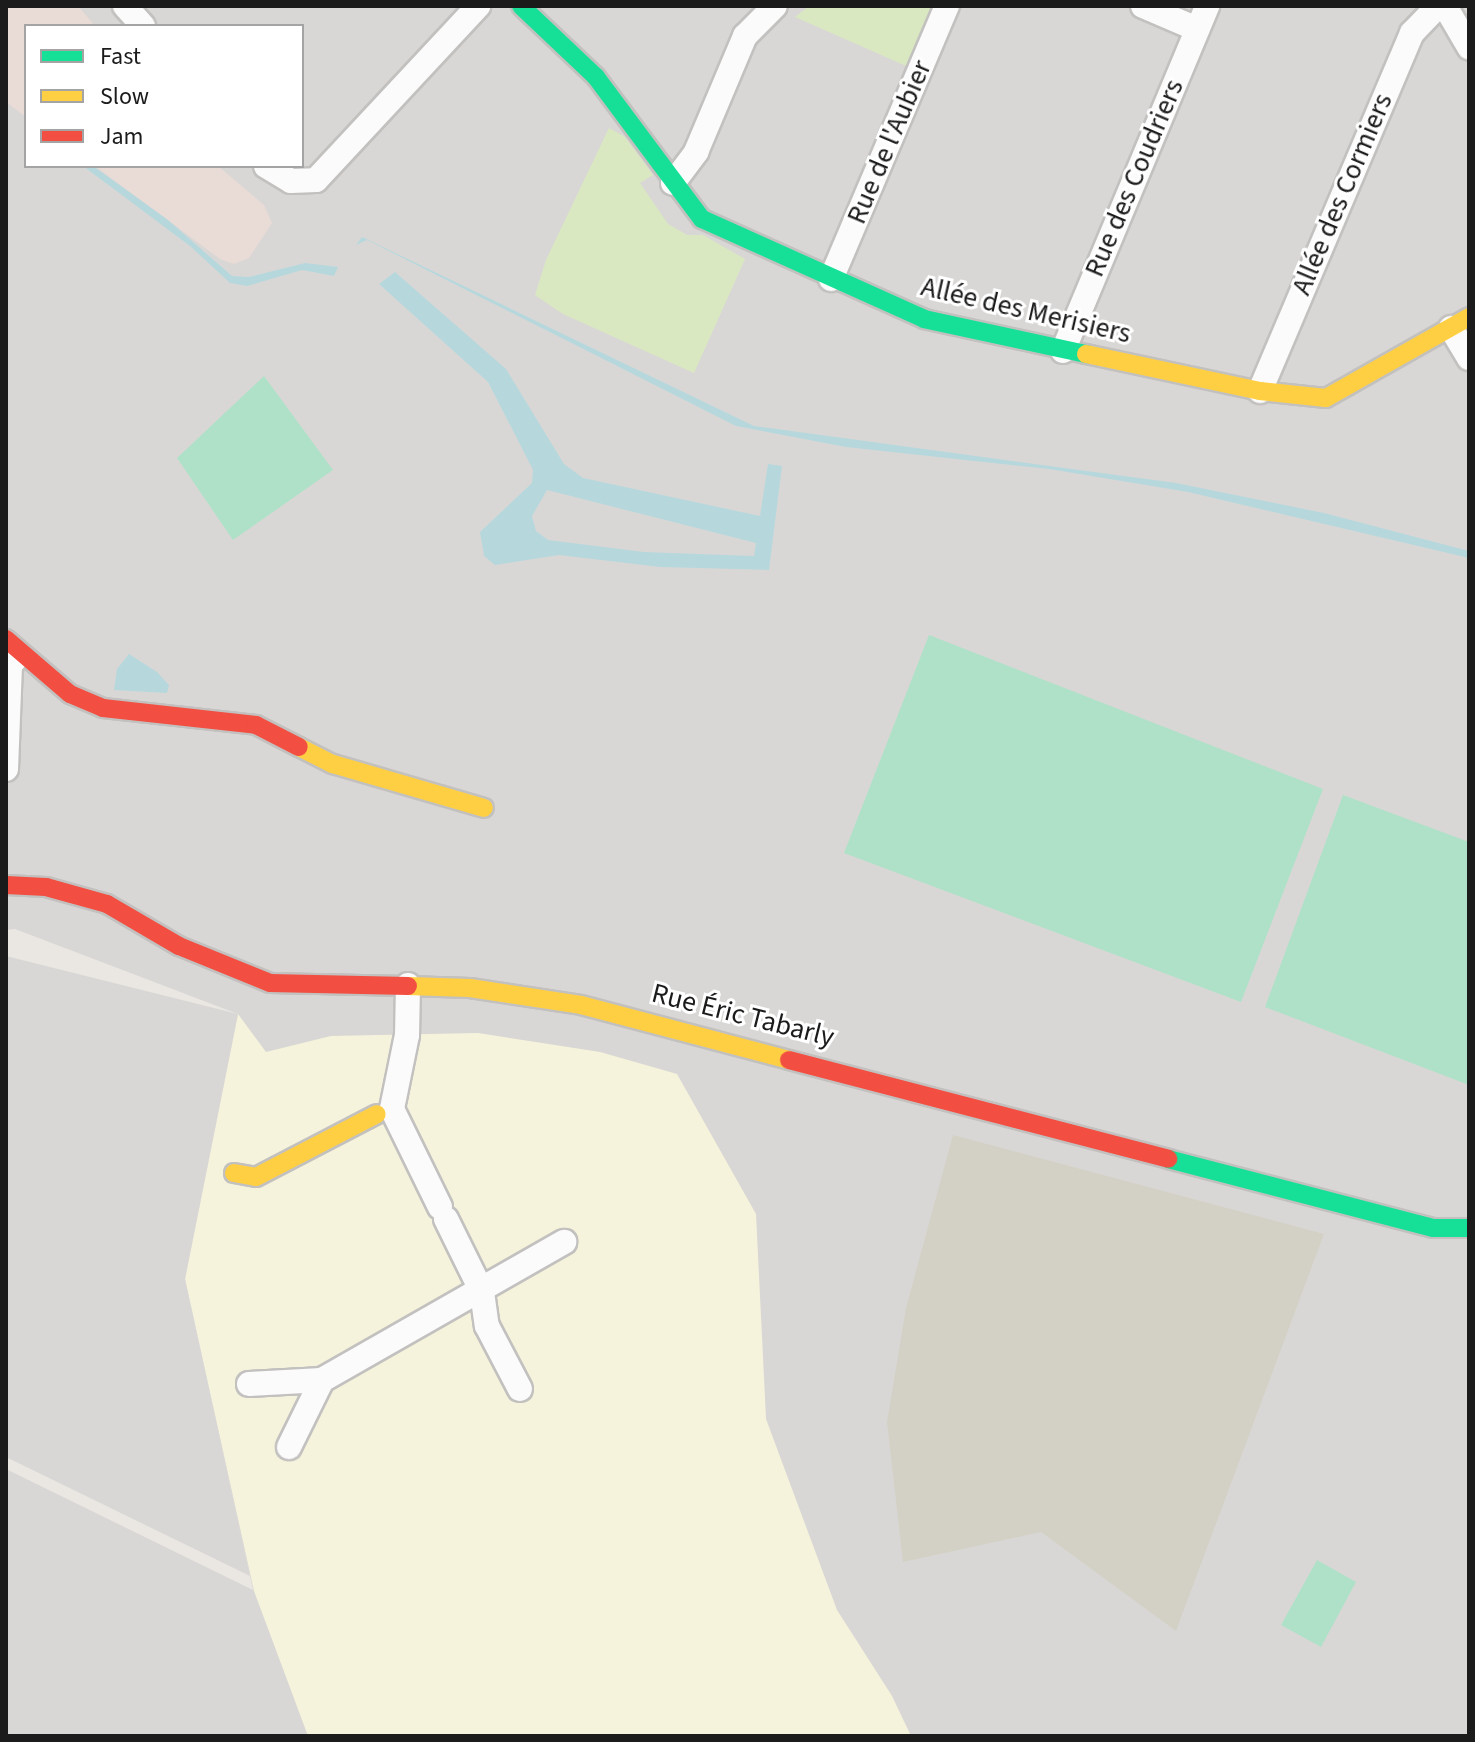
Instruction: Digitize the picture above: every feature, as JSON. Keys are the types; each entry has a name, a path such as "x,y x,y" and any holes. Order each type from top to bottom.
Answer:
{"street":[{"path":"125,6 141,24"},
{"path":"269,168 291,181 316,180 383,112 478,6"},
{"name":"Allée des Merisiers","path":"521,6 596,77 673,183 713,227 924,319 1260,391 1326,398 1460,323"},
{"path":"673,183 696,152 745,36 775,6"},
{"name":"Rue de l'Aubier","path":"831,279 947,6"},
{"path":"1143,6 1197,29"},
{"name":"Rue des Coudriers","path":"1063,351 1207,6"},
{"name":"Allée des Cormiers","path":"1260,391 1412,33 1438,6"},
{"path":"1445,6 1469,47"},
{"path":"1460,323 1469,358"},
{"path":"6,769 12,647"},
{"path":"12,647 70,694 103,708 256,725 333,764 484,808"},
{"name":"Rue Éric Tabarly","path":"6,885 46,887 107,904 179,946 270,983 505,990 665,1023 1433,1228 1469,1228"},
{"path":"408,985 407,1035 392,1109 482,1292 487,1326 520,1389"},
{"path":"234,1173 256,1177 377,1114"},
{"path":"249,1384 322,1380 482,1292 564,1242"},
{"path":"289,1447 322,1380"}],"shaded area":[{"path":"6,6 1469,6 1469,1736 6,1736 6,1469 253,1590 185,1279 238,1014 15,929 6,930"},
{"path":"6,6 78,6 93,24 24,24 24,116 6,102"},
{"path":"98,168 220,168 264,205 272,223 249,258 234,264 220,259"},
{"path":"809,948 1210,1053 1222,1077 1221,1104 1199,1121 1208,1142 820,1035 804,1000 814,966"},
{"path":"6,956 238,1014 185,1279 250,1576 6,1457"},
{"path":"238,1014 266,1052 331,1036 478,1033 600,1052 677,1074 756,1214 766,1419 837,1610 892,1696 911,1736 308,1736 254,1591 185,1279"},
{"path":"953,1135 1324,1234 1176,1631 1041,1532 903,1562 887,1422 906,1308"},
{"path":"6,1484 252,1608 298,1736 6,1736"}],"green space":[{"path":"809,6 937,6 913,69 795,17"},
{"path":"609,128 625,137 653,175 640,183 668,224 687,235 703,235 745,259 694,373 563,314 535,295 546,260"},
{"path":"264,376 333,470 233,540 177,458"},
{"path":"929,635 1323,789 1241,1002 844,853"},
{"path":"1343,795 1469,842 1469,1085 1265,1007"},
{"path":"1317,1560 1356,1582 1321,1647 1281,1625"}],"water":[{"path":"86,168 96,168 168,220 232,276 249,277 305,263 338,267 334,276 302,270 247,286 230,283 190,246"},
{"path":"362,237 754,426 1176,483 1324,513 1469,551 1469,558 1188,492 1049,469 846,447 736,426 367,240 356,245"},
{"path":"395,272 506,369 564,464 583,478 760,516 768,464 782,466 769,570 660,567 559,555 495,565 484,556 480,532 532,483 533,470 488,382 379,284","holes":["547,490 756,543 754,556 644,552 548,540 536,531 532,516"]},
{"path":"129,654 157,672 169,685 167,693 114,690 117,669"}],"traffic: fast":[{"path":"521,6 596,77 702,219 924,319 1086,354"},
{"path":"1168,1159 1433,1228 1469,1228"}],"traffic: slow":[{"path":"1086,354 1260,391 1326,398 1469,317"},
{"path":"299,747 333,764 484,808"},
{"path":"408,986 470,988 581,1005 789,1060"},
{"path":"234,1173 256,1177 377,1114"}],"traffic: jam":[{"path":"6,639 70,694 103,708 256,725 299,747"},
{"path":"6,885 46,887 107,904 179,946 270,983 408,986"},
{"path":"789,1060 1168,1159"}]}
